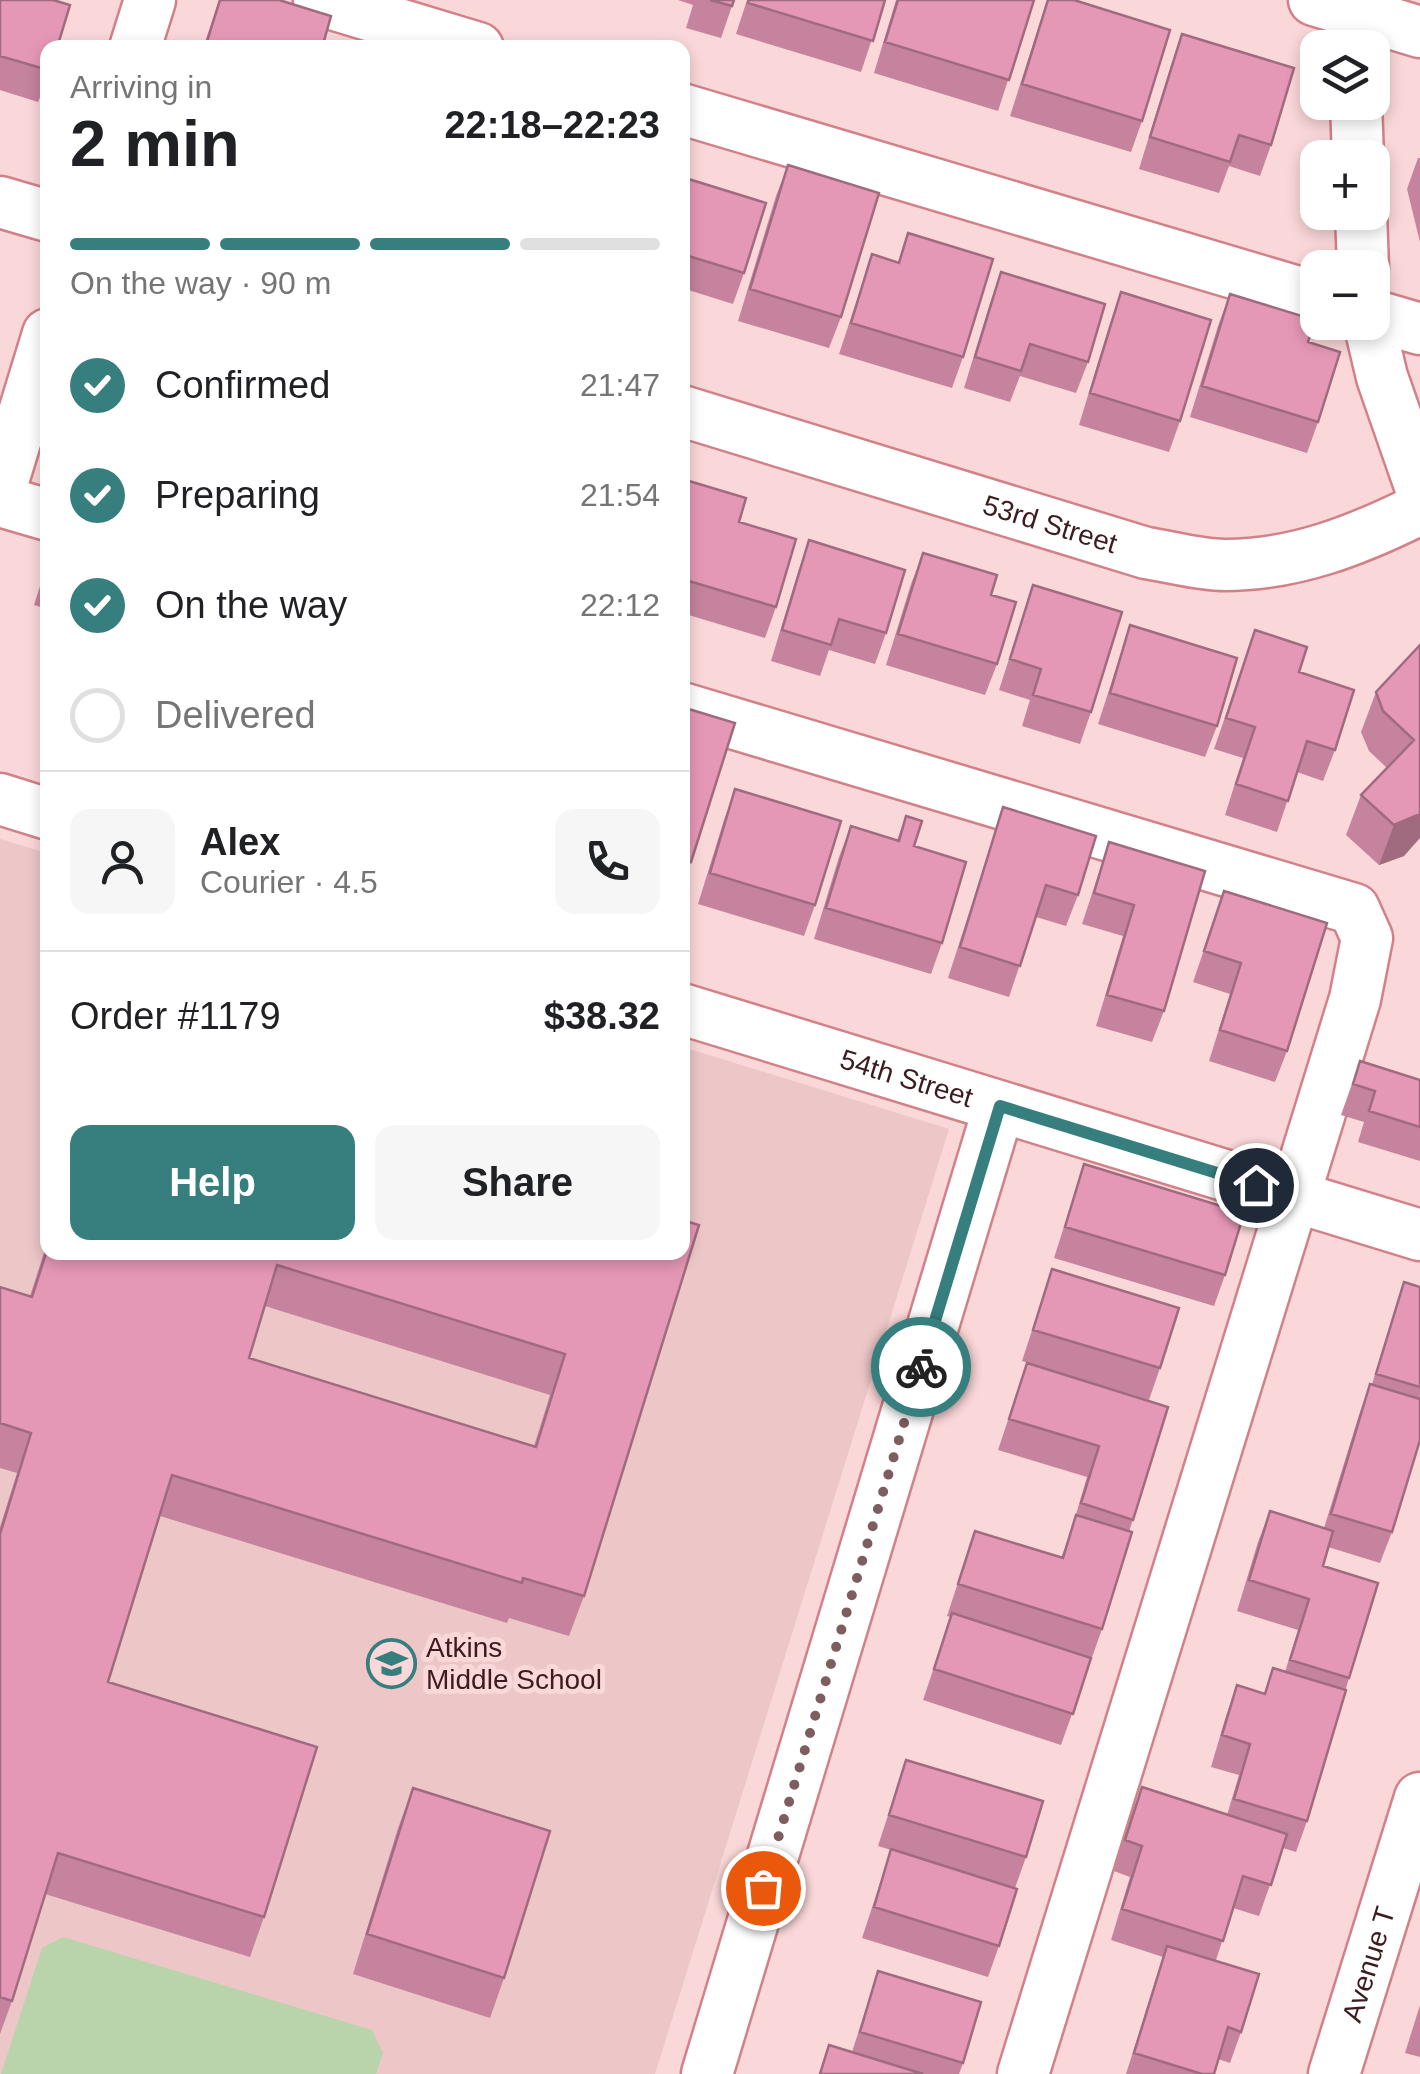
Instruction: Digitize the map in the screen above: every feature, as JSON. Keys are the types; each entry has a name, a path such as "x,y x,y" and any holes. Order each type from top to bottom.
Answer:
{"street":[{"path":"138,40 150,0"},
{"path":"319,0 452,40"},
{"path":"1344,15 1420,32"},
{"path":"690,110 1300,293"},
{"path":"0,202 40,214"},
{"path":"1390,320 1420,329"},
{"path":"1373,340 1420,486"},
{"path":"0,491 40,360"},
{"name":"53rd Street","path":"690,413 1146,554 1222,566 1296,558 1366,536 1420,510"},
{"path":"0,501 40,514"},
{"path":"690,710 1354,909 1367,938 1355,999 1023,2074"},
{"path":"0,799 40,812"},
{"name":"54th Street","path":"690,1011 1420,1235"},
{"path":"707,2074 1000,1106"},
{"name":"Avenue T","path":"1334,2074 1417,1819"}],"shaded area":[{"name":"Atkins Middle School","path":"0,839 40,851 40,1260 690,1260 690,1049 949,1129 655,2074 0,2074"}],"green space":[{"path":"63,1937 372,2030 383,2053 376,2074 1,2074 42,1948"}],"building":[{"path":"0,0 53,0 70,5 59,40 40,40 40,68 0,56"},
{"path":"220,0 279,0 331,16 324,40 208,40"},
{"path":"710,0 734,0 732,6"},
{"path":"885,0 873,41 748,3"},
{"path":"898,0 1034,0 1009,80 885,42"},
{"path":"1048,0 1074,0 1170,30 1142,121 1022,84"},
{"path":"1182,34 1294,68 1271,145 1239,135 1230,162 1150,137"},
{"path":"788,165 879,193 841,317 750,289"},
{"path":"690,179 766,203 744,273 690,256"},
{"path":"908,233 993,259 963,357 851,323 872,254 899,263"},
{"path":"1001,272 1105,304 1088,362 1030,344 1021,371 975,357"},
{"path":"1121,292 1211,320 1180,421 1090,393"},
{"path":"1230,294 1300,315 1300,340 1340,352 1318,422 1202,386"},
{"path":"690,481 746,498 739,522 796,539 776,607 690,581"},
{"path":"809,540 905,570 886,633 839,619 831,645 782,630"},
{"path":"923,553 997,575 991,595 1016,602 997,664 898,634"},
{"path":"1033,585 1122,612 1091,712 1033,695 1041,669 1010,659"},
{"path":"1130,625 1237,658 1217,726 1110,693"},
{"path":"1255,630 1307,647 1299,672 1354,690 1335,750 1307,741 1288,801 1236,784 1255,727 1226,718"},
{"path":"1420,645 1420,814 1394,825 1361,795 1414,740 1383,711 1376,692"},
{"path":"690,709 735,723 690,862"},
{"path":"735,789 841,821 815,905 710,873"},
{"path":"1003,807 1096,836 1078,895 1046,885 1020,966 960,947"},
{"path":"906,816 922,821 914,846 966,862 942,943 826,908 851,826 899,841"},
{"path":"1109,842 1205,871 1164,1011 1107,995 1134,905 1094,893"},
{"path":"1224,891 1327,923 1287,1051 1220,1030 1241,963 1204,951"},
{"path":"1360,1061 1420,1080 1420,1127 1369,1111 1375,1091 1353,1084"},
{"path":"1084,1164 1244,1213 1225,1275 1065,1227"},
{"path":"690,1222 699,1225 690,1254"},
{"path":"44,1260 688,1260 584,1596 523,1578 522,1583 172,1475 108,1682 317,1747 264,1917 58,1853 12,2001 0,1997 0,1534 31,1433 0,1423 0,1287 32,1297","holes":["277,1265 565,1354 536,1447 249,1358"]},
{"path":"1052,1269 1179,1308 1160,1368 1033,1330"},
{"path":"1404,1282 1420,1287 1420,1387 1376,1374"},
{"path":"1027,1363 1168,1407 1133,1520 1081,1503 1099,1446 1009,1419"},
{"path":"1370,1384 1420,1399 1420,1440 1392,1532 1331,1514"},
{"path":"1270,1511 1333,1531 1323,1566 1378,1583 1349,1678 1290,1660 1309,1599 1249,1580"},
{"path":"1076,1515 1132,1532 1102,1629 958,1584 975,1531 1063,1558"},
{"path":"952,1613 1091,1658 1073,1714 934,1669"},
{"path":"1273,1668 1346,1690 1307,1821 1234,1799 1250,1744 1222,1735 1237,1685 1265,1694"},
{"path":"906,1760 1043,1801 1026,1857 889,1815"},
{"path":"1142,1787 1287,1834 1271,1885 1243,1876 1223,1941 1122,1909 1142,1846 1125,1840"},
{"path":"413,1788 550,1831 504,1978 367,1934"},
{"path":"891,1849 1017,1889 999,1946 874,1907"},
{"path":"1167,1946 1259,1974 1241,2032 1228,2027 1214,2074 1202,2074 1134,2053"},
{"path":"878,1971 981,2002 963,2063 860,2032"},
{"path":"829,2045 923,2074 820,2074"}],"way so far":[{"path":"763,1888 921,1367"}],"place":[{"name":"Atkins Middle School","path":"391,1663"}],"route":[{"path":"921,1367 1000,1106 1256,1185"}]}
